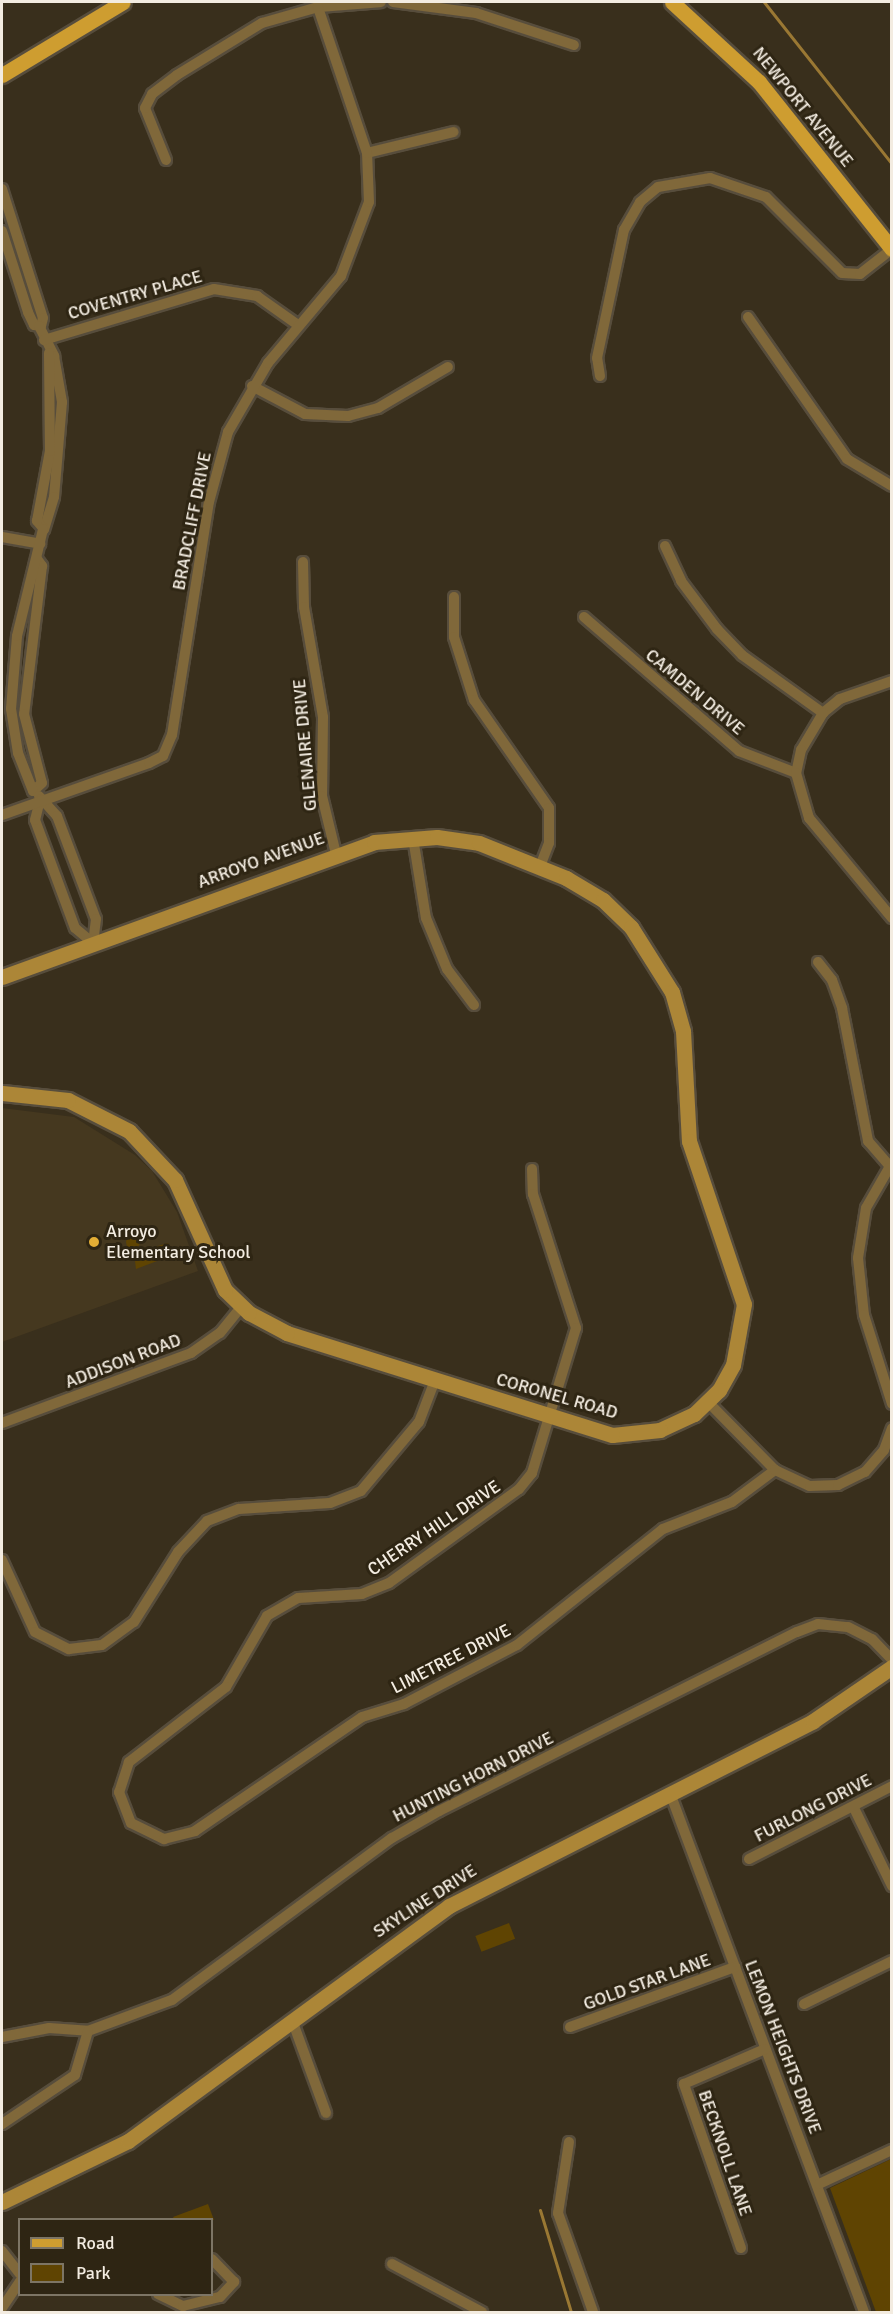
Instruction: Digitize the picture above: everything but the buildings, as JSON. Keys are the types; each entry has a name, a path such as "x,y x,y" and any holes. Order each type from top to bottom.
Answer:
{"main road":[{"path":"2,75 123,2"},
{"name":"NEWPORT AVENUE","path":"672,2 752,74 891,249"}],"street":[{"path":"166,160 145,108 152,94 233,38 318,7 381,2"},
{"path":"393,2 476,13 574,45"},
{"name":"BRADCLIFF DRIVE","path":"39,795 163,756 172,735 217,466 252,386 352,257 369,202 367,153 318,7"},
{"path":"367,153 454,132"},
{"path":"600,376 597,358 624,231 640,202 658,187 710,178 766,197 842,273 860,274 891,249"},
{"path":"2,189 43,318 39,326"},
{"path":"2,231 28,312 39,326 49,353 50,451 37,521 43,528 37,559 32,561 17,636 11,709 18,753 29,787 57,816 92,909 93,943"},
{"name":"COVENTRY PLACE","path":"44,340 214,289 256,296 298,325"},
{"path":"748,317 847,459 891,486"},
{"path":"252,386 305,414 348,416 378,408 448,368"},
{"path":"2,537 40,544"},
{"path":"665,546 681,581 717,629 742,655 823,712"},
{"name":"GLENAIRE DRIVE","path":"303,562 304,607 323,717 322,796 336,854"},
{"path":"454,597 454,637 474,700 549,808 549,843 540,866"},
{"name":"CAMDEN DRIVE","path":"584,617 739,751 796,773"},
{"path":"891,681 840,699 823,712 801,750 796,773 809,818 891,918"},
{"path":"2,814 39,795"},
{"path":"39,795 35,820 75,928 93,943"},
{"path":"413,838 426,918 447,969 474,1005"},
{"name":"ARROYO AVENUE","path":"2,977 336,854 413,838 479,843 540,866"},
{"name":"CORONEL ROAD","path":"2,1094 68,1100 113,1120 147,1146 175,1180 218,1280 241,1307 287,1333 553,1418 628,1435 668,1427 708,1401 733,1365 744,1304 689,1141 678,1012 654,957 624,920 585,887 540,866"},
{"path":"818,962 832,980 842,1008 868,1141 890,1168 866,1208 858,1258 864,1315 891,1404"},
{"name":"CHERRY HILL DRIVE","path":"131,1823 119,1792 129,1762 226,1687 267,1616 298,1598 377,1589 423,1560 519,1489 538,1463 553,1418 576,1328 533,1194 532,1168"},
{"name":"ADDISON ROAD","path":"2,1423 191,1353 220,1333 241,1307"},
{"path":"2,1560 35,1632 69,1649 102,1645 134,1622 178,1552 207,1521 239,1509 330,1503 361,1491 419,1422 435,1380"},
{"path":"708,1401 775,1470 810,1486 851,1480 879,1456 891,1428"},
{"name":"LIMETREE DRIVE","path":"131,1823 164,1839 195,1831 362,1717 404,1704 517,1645 663,1529 732,1502 775,1470"},
{"name":"HUNTING HORN DRIVE","path":"88,2031 172,2000 392,1838 439,1811 797,1632 818,1624 848,1627 872,1639 891,1660"},
{"name":"SKYLINE DRIVE","path":"2,2202 128,2141 449,1906 836,1708 891,1667"},
{"name":"FURLONG DRIVE","path":"749,1858 854,1808 891,1786"},
{"name":"LEMON HEIGHTS DRIVE","path":"670,1793 765,2049 819,2184 864,2313"},
{"path":"854,1808 891,1886"},
{"path":"804,2004 891,1961"},
{"name":"GOLD STAR LANE","path":"570,2028 735,1967"},
{"path":"292,2020 326,2114"},
{"path":"2,2037 50,2028 88,2031 75,2075 2,2124"},
{"name":"BECKNOLL LANE","path":"741,2248 684,2084 765,2049"},
{"path":"569,2142 558,2213 593,2313"},
{"path":"819,2184 891,2150"},
{"path":"2,2251 18,2271"},
{"path":"160,2296 183,2306 220,2297 234,2282 213,2260"},
{"path":"392,2264 482,2313"},
{"path":"2,2308 18,2284"}],"shaded area":[{"name":"Arroyo Elementary School","path":"2,1108 74,1117 135,1155 152,1171 177,1212 198,1271 2,1342"}],"green space":[{"path":"130,1235 136,1235 140,1242 136,1249 130,1249 126,1245 126,1239"},
{"path":"168,1243 173,1255 136,1269 134,1253"},
{"path":"509,1923 515,1939 481,1952 475,1936"},
{"path":"891,2159 891,2312 876,2312 830,2188"},
{"path":"208,2204 214,2220 213,2218 173,2217"}],"waterway":[{"path":"764,2 892,164"},
{"path":"540,2210 571,2312"}],"place":[{"name":"Arroyo Elementary School","path":"94,1242"}]}
